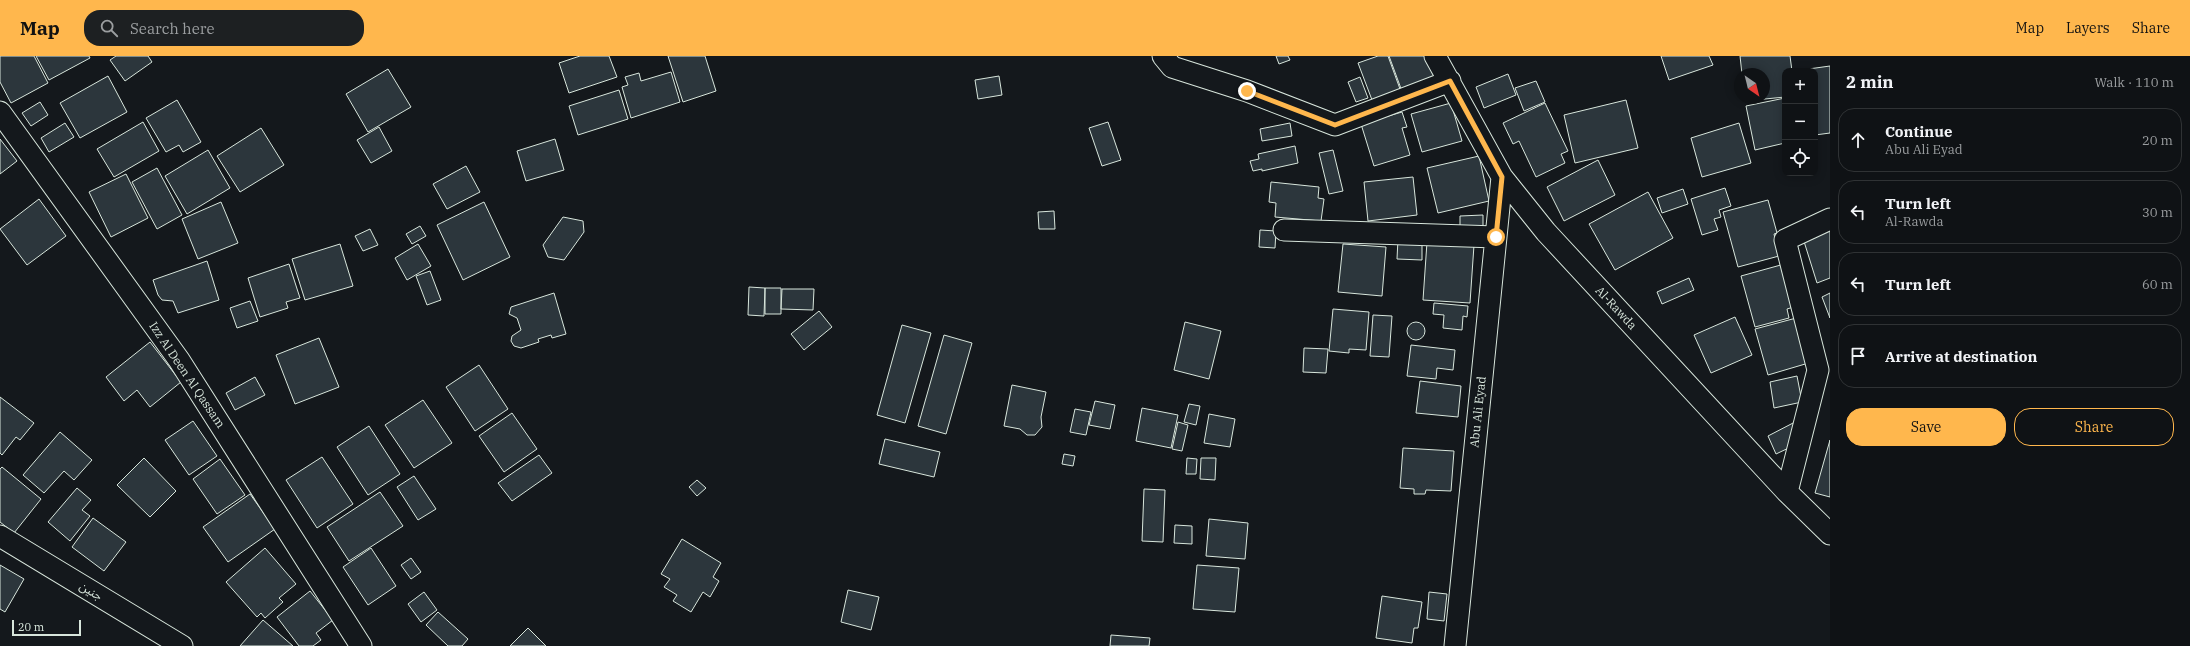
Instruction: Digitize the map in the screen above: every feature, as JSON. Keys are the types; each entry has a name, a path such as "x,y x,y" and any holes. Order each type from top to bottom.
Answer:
{"street":[{"path":"1164,56 1172,67 1247,91 1335,125 1450,81"},
{"name":"Al-Rawda","path":"1435,56 1502,177 1546,232 1787,492 1830,534"},
{"name":"Izz Al Deen Al Qassam","path":"0,112 179,360 361,646"},
{"name":"Abu Ali Eyad","path":"1455,646 1502,177"},
{"path":"1787,492 1818,370 1785,240 1830,219"},
{"path":"1284,230 1496,237"},
{"name":"جنين","path":"0,536 182,646"}],"building":[{"path":"0,56 34,56 48,83 11,103 0,82"},
{"path":"36,56 89,56 90,58 49,80"},
{"path":"116,56 148,56 152,62 125,81 110,60"},
{"path":"580,56 609,56 617,77 569,93 559,63"},
{"path":"668,56 705,56 716,91 683,102"},
{"path":"1276,56 1288,56 1290,60 1279,64"},
{"path":"1378,56 1388,56 1400,89 1372,100 1358,63"},
{"path":"1389,56 1427,56 1439,80 1403,94"},
{"path":"1661,56 1709,56 1713,65 1669,80"},
{"path":"1740,56 1790,56 1792,68 1782,68 1782,97 1770,98 1770,68 1741,68"},
{"path":"1830,66 1830,133 1818,135 1818,68 1816,68"},
{"path":"388,69 411,107 368,132 346,94"},
{"path":"671,72 680,102 631,118 622,87 628,85 625,77 639,73 641,81"},
{"path":"1508,74 1516,95 1484,108 1476,87"},
{"path":"108,76 127,112 80,138 60,103"},
{"path":"999,76 1002,95 978,99 975,80"},
{"path":"1360,77 1368,98 1356,102 1348,82"},
{"path":"1536,81 1545,102 1524,111 1515,88"},
{"path":"619,90 628,119 578,135 569,106"},
{"path":"1782,99 1782,144 1755,150 1746,106 1770,104 1770,101"},
{"path":"177,100 201,142 183,152 179,145 166,152 146,118"},
{"path":"1626,100 1638,148 1575,163 1564,115"},
{"path":"40,102 48,115 31,126 22,113"},
{"path":"1451,103 1462,141 1422,152 1411,114"},
{"path":"1545,103 1568,151 1561,154 1565,163 1536,177 1519,141 1513,144 1503,123"},
{"path":"1402,112 1407,127 1402,128 1410,155 1374,166 1361,124"},
{"path":"143,122 159,151 114,177 97,149"},
{"path":"1108,122 1121,160 1102,166 1089,128"},
{"path":"65,123 74,137 49,152 41,138"},
{"path":"1290,123 1292,136 1262,141 1260,129"},
{"path":"1739,123 1751,163 1702,177 1691,138"},
{"path":"379,127 392,151 371,163 357,140"},
{"path":"261,128 284,165 240,192 217,156"},
{"path":"0,139 17,161 0,174"},
{"path":"555,139 564,170 526,181 517,151"},
{"path":"1295,146 1298,163 1262,171 1262,169 1253,171 1250,161 1259,159 1258,154"},
{"path":"208,150 230,188 187,214 165,176"},
{"path":"1333,150 1343,191 1329,194 1319,153"},
{"path":"1479,156 1489,201 1438,213 1427,168"},
{"path":"1598,160 1615,195 1564,221 1547,187"},
{"path":"466,166 480,192 447,209 433,184"},
{"path":"157,168 182,215 157,229 132,182"},
{"path":"126,174 148,218 111,237 89,192"},
{"path":"1413,177 1417,215 1368,221 1364,182"},
{"path":"1271,182 1319,187 1318,198 1324,199 1321,221 1275,217 1276,203 1269,202"},
{"path":"1725,188 1731,206 1719,210 1721,217 1714,219 1718,230 1702,235 1691,199"},
{"path":"1683,189 1688,204 1662,213 1657,198"},
{"path":"1648,192 1673,238 1615,270 1589,224"},
{"path":"39,199 66,236 27,265 0,229"},
{"path":"1768,200 1777,233 1774,234 1779,256 1738,267 1723,212"},
{"path":"221,202 238,243 198,259 182,219"},
{"path":"484,202 510,257 463,280 437,225"},
{"path":"1054,211 1055,229 1039,229 1038,212"},
{"path":"1483,215 1483,229 1460,230 1460,216"},
{"path":"563,217 583,221 584,232 564,260 548,257 543,245"},
{"path":"1830,225 1830,278 1817,283 1802,235"},
{"path":"420,226 426,236 412,244 406,234"},
{"path":"370,229 378,245 363,251 355,236"},
{"path":"1260,230 1276,231 1275,248 1259,247"},
{"path":"1398,239 1422,239 1422,260 1397,259"},
{"path":"1427,242 1474,245 1470,303 1423,300"},
{"path":"340,244 353,286 305,300 292,259"},
{"path":"418,244 431,266 407,280 395,258"},
{"path":"1343,244 1386,247 1382,296 1338,292"},
{"path":"207,261 219,300 178,313 173,301 162,300 158,295 153,280"},
{"path":"1788,263 1800,305 1787,309 1789,318 1755,327 1741,276"},
{"path":"289,264 300,298 286,302 288,308 260,317 248,278"},
{"path":"430,271 441,300 427,305 416,276"},
{"path":"1689,278 1694,290 1662,304 1657,292"},
{"path":"749,287 765,288 764,316 748,315"},
{"path":"765,288 781,288 781,314 765,314"},
{"path":"782,289 814,289 813,310 781,309"},
{"path":"554,293 566,334 552,338 551,335 538,339 539,342 521,348 514,346 511,341 512,336 521,330 517,318 509,314 511,307"},
{"path":"1830,293 1830,318 1822,297"},
{"path":"250,301 258,321 237,328 230,308"},
{"path":"1434,303 1468,306 1467,317 1463,316 1462,330 1443,328 1444,315 1433,314"},
{"path":"1333,309 1369,312 1366,350 1349,349 1349,353 1329,351"},
{"path":"819,311 832,327 804,350 791,334"},
{"path":"1373,315 1392,316 1389,357 1370,356"},
{"path":"1735,317 1752,355 1711,373 1694,335"},
{"path":"1800,317 1812,362 1768,375 1755,329"},
{"path":"1185,322 1221,331 1209,379 1174,370"},
{"path":"1416,322 1422,325 1425,331 1422,337 1416,340 1410,337 1407,331 1410,325"},
{"path":"902,325 931,333 905,423 877,415"},
{"path":"944,335 972,343 946,434 918,426"},
{"path":"319,338 339,387 295,404 276,355"},
{"path":"150,342 181,382 150,407 137,390 124,401 106,377"},
{"path":"1411,345 1455,350 1453,370 1437,368 1436,379 1407,376"},
{"path":"1304,348 1328,349 1326,373 1303,372"},
{"path":"479,365 508,409 475,431 446,387"},
{"path":"1797,376 1802,402 1774,408 1770,382"},
{"path":"255,377 265,395 235,410 226,393"},
{"path":"1420,381 1461,386 1458,417 1416,413"},
{"path":"1012,385 1046,392 1041,417 1042,427 1035,435 1027,435 1020,429 1004,426"},
{"path":"0,397 34,423 20,440 16,437 2,455 0,453"},
{"path":"423,400 452,443 414,468 385,425"},
{"path":"1095,401 1115,405 1110,429 1089,425"},
{"path":"1189,404 1200,406 1196,425 1184,422"},
{"path":"1142,408 1178,415 1171,448 1136,441"},
{"path":"1075,409 1091,412 1086,435 1070,432"},
{"path":"512,413 537,449 504,472 479,436"},
{"path":"1209,414 1235,419 1230,447 1204,443"},
{"path":"193,421 217,456 189,475 165,440"},
{"path":"1178,422 1188,425 1182,451 1172,449"},
{"path":"1795,422 1795,445 1776,454 1768,436"},
{"path":"369,426 400,474 368,495 337,447"},
{"path":"60,432 92,460 74,480 64,471 44,493 23,475"},
{"path":"885,439 940,452 934,477 879,464"},
{"path":"1830,440 1830,497 1815,493"},
{"path":"1403,448 1454,451 1451,491 1426,490 1425,494 1414,494 1414,489 1400,488"},
{"path":"1064,454 1075,456 1073,466 1062,464"},
{"path":"539,455 552,473 512,501 498,483"},
{"path":"322,457 353,504 317,528 286,480"},
{"path":"144,458 176,491 150,517 117,485"},
{"path":"1187,458 1197,459 1196,474 1186,474"},
{"path":"1201,458 1216,458 1215,480 1200,479"},
{"path":"220,459 245,495 217,514 193,479"},
{"path":"2,467 41,499 14,533 0,522 0,469"},
{"path":"414,476 436,509 418,520 397,487"},
{"path":"697,480 706,488 697,496 689,487"},
{"path":"77,488 91,500 82,510 90,516 70,541 48,522"},
{"path":"1144,489 1165,490 1163,542 1142,541"},
{"path":"380,492 403,526 349,561 327,527"},
{"path":"250,494 275,529 228,562 203,527"},
{"path":"93,518 126,542 104,571 72,547"},
{"path":"1209,519 1248,523 1245,559 1206,556"},
{"path":"1175,525 1192,526 1192,544 1174,543"},
{"path":"682,539 721,563 713,577 719,581 710,597 703,592 691,612 673,601 677,595 664,587 670,579 661,574"},
{"path":"265,548 296,584 279,598 283,602 265,618 261,613 257,617 226,582"},
{"path":"371,548 396,586 368,605 343,567"},
{"path":"411,558 421,572 411,579 401,565"},
{"path":"0,565 24,579 5,612 0,609"},
{"path":"1197,565 1239,568 1235,612 1193,609"},
{"path":"848,590 879,597 871,630 841,622"},
{"path":"310,591 333,620 316,633 321,640 313,646 299,646 277,617"},
{"path":"424,592 437,610 421,622 408,604"},
{"path":"1429,592 1447,594 1444,621 1427,619"},
{"path":"1382,596 1422,602 1418,628 1414,628 1412,643 1376,638"},
{"path":"438,612 468,639 462,646 448,646 426,625"},
{"path":"263,620 293,646 240,646"},
{"path":"528,628 546,646 510,646"},
{"path":"1111,635 1150,638 1149,646 1110,646"}],"route":[{"path":"1247,91 1335,125 1450,81 1502,177 1496,237"}]}
